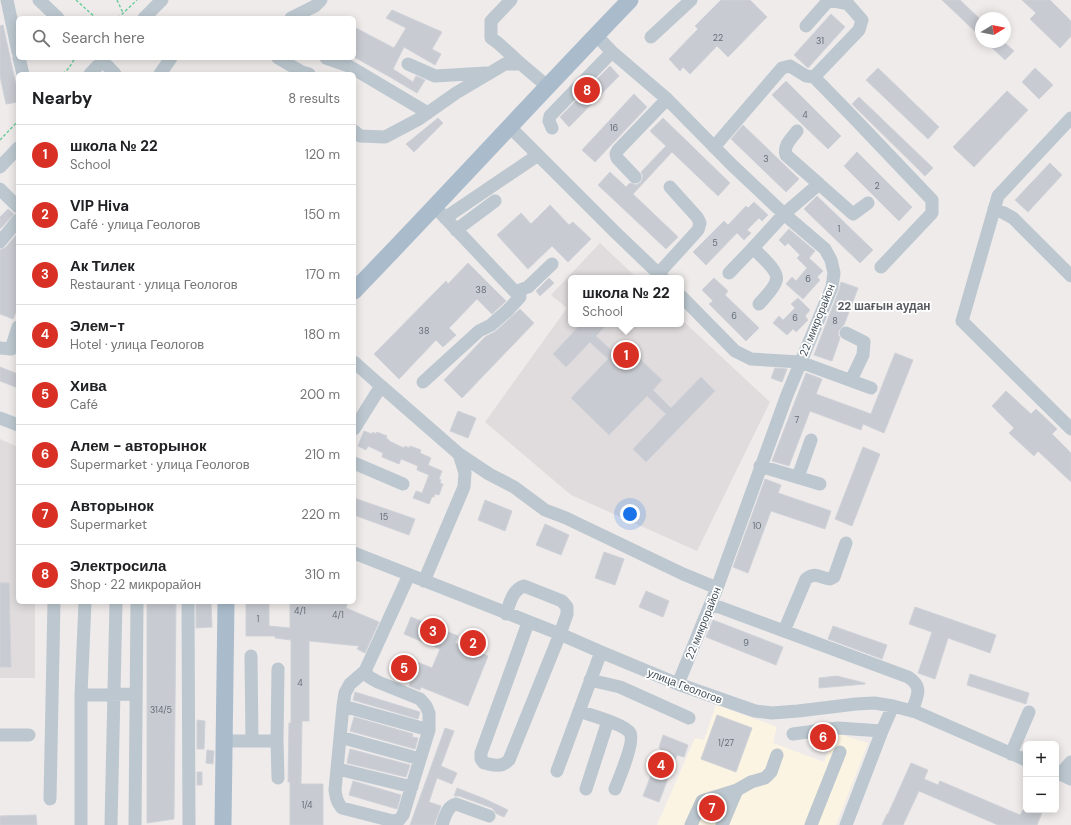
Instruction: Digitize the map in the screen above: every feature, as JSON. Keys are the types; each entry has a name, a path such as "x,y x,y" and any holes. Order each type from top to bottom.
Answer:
{"main road":[{"path":"356,289 440,212 509,126 630,0"},
{"path":"223,825 226,604"}],"street":[{"path":"0,5 6,0 16,43"},
{"path":"39,0 56,16"},
{"path":"146,16 162,0"},
{"path":"295,16 315,6 322,0"},
{"path":"511,0 491,22 491,38 547,86"},
{"path":"651,37 691,0"},
{"path":"806,26 829,0 848,4 862,20 859,30 814,77"},
{"name":"22 микрорайон","path":"596,35 612,52 667,99 714,147 784,214 825,249 831,260 834,273 832,286 800,362 760,466 711,604 678,684"},
{"path":"552,128 549,121 550,116 612,52"},
{"path":"20,60 22,72"},
{"path":"92,72 102,60"},
{"path":"104,60 113,72"},
{"path":"161,72 170,60"},
{"path":"281,60 302,72"},
{"path":"330,60 347,70"},
{"path":"408,64 435,76 490,73"},
{"path":"356,133 360,136 385,137 419,119 456,92 506,64 521,64"},
{"path":"714,147 782,68 790,66 806,76 814,77 932,200 932,213 881,267"},
{"path":"356,75 428,113"},
{"path":"635,177 617,158 616,154 618,150 667,99"},
{"path":"1071,118 998,196 962,321 1071,429"},
{"path":"509,126 615,232 661,275 698,230 700,223 698,217 670,187"},
{"path":"797,131 785,146 784,150 786,155 853,214 868,203"},
{"path":"0,167 16,150"},
{"path":"422,382 479,331 491,325 520,297 440,212 538,155"},
{"path":"729,273 784,214 819,184"},
{"path":"0,189 16,205"},
{"path":"456,230 495,202"},
{"path":"994,209 1013,218 1071,276"},
{"path":"0,242 16,222"},
{"path":"753,248 775,272 777,277 776,283 759,304"},
{"path":"515,292 528,287 552,264"},
{"path":"684,299 735,351 751,359 800,362 871,388"},
{"path":"0,348 11,349 16,333"},
{"path":"846,333 864,342 863,354 851,380"},
{"path":"356,364 459,454 489,474 514,487 545,510 566,518 683,574 717,588"},
{"path":"356,426 381,386"},
{"path":"0,418 16,422"},
{"path":"798,478 811,440"},
{"path":"424,581 464,487 465,473 459,454"},
{"path":"356,464 403,484"},
{"path":"760,466 820,484"},
{"path":"784,631 806,579 811,575 830,579 834,576 846,543"},
{"name":"улица Геологов","path":"356,554 528,623 560,634 678,684 755,711 772,713 874,703 893,706 912,711 1023,759"},
{"path":"365,671 369,677 378,682 420,699 426,706 429,713 429,730 404,815 399,820 387,820 342,808 336,797 345,693 350,684 365,671 409,575"},
{"path":"506,614 514,594 518,588 524,586 562,601 567,607 567,614 560,634 509,760 505,764 499,766 484,763 481,759 481,753 528,623"},
{"path":"50,799 54,604"},
{"path":"81,825 81,695 85,604"},
{"path":"111,825 116,604"},
{"path":"135,825 137,604"},
{"path":"188,604 189,825"},
{"path":"711,604 908,677 918,686 918,693 912,711"},
{"path":"557,771 601,652"},
{"path":"251,656 252,741"},
{"path":"278,669 278,778"},
{"path":"590,680 620,687 689,718"},
{"path":"81,695 136,694"},
{"path":"343,706 429,730"},
{"path":"846,825 893,706"},
{"path":"579,711 625,727 631,733 631,742 615,789"},
{"path":"1010,754 1029,712"},
{"path":"586,789 608,721"},
{"path":"793,734 838,728 882,732"},
{"path":"0,735 29,735"},
{"path":"340,737 420,759"},
{"path":"224,741 277,741"},
{"path":"811,825 840,752"},
{"path":"691,825 702,801 737,790 751,782 765,778 771,772 777,755"},
{"path":"1062,775 1071,762"},
{"path":"338,769 412,787"},
{"path":"722,825 737,790"},
{"path":"442,825 449,808 456,804 489,816"}],"path":[{"path":"76,0 94,16"},
{"path":"117,0 124,14"},
{"path":"121,16 136,0"},
{"path":"66,72 74,60"},
{"path":"0,140 16,123"}],"shaded area":[{"path":"600,243 634,275 570,275"},
{"path":"568,277 568,327 684,327 684,322 770,402 697,551 571,495 485,422 567,308 551,295"},
{"path":"0,439 16,446 16,604 35,604 35,678 0,678"},
{"path":"716,705 777,727 773,743 824,762 836,733 868,743 836,825 657,825 695,738 704,740"}],"building":[{"path":"721,0 750,0 767,17 728,57 717,46 690,74 683,67 680,71 669,59 698,29 695,26"},
{"path":"942,0 960,0 975,14 975,31"},
{"path":"1022,0 1050,0 1071,21 1071,36 1060,48 1030,19 1036,13"},
{"path":"392,10 442,32 432,49 441,54 435,65 404,47 393,69 413,82 416,76 425,80 417,93 356,58 356,28 394,48 406,28 386,18"},
{"path":"831,14 845,27 808,68 794,55"},
{"path":"3,25 16,85 16,102 6,104 0,76 0,26"},
{"path":"992,48 1011,48 1014,51 1005,60"},
{"path":"610,66 619,76 569,127 560,117"},
{"path":"878,68 939,127 928,139 866,80"},
{"path":"1035,68 1053,85 1039,99 1022,82"},
{"path":"786,81 841,136 828,149 772,95"},
{"path":"1007,91 1028,110 974,167 953,147"},
{"path":"634,94 647,107 595,162 582,150"},
{"path":"859,97 933,168 925,176 852,104"},
{"path":"438,118 443,123 414,152 406,144"},
{"path":"663,118 730,183 718,196 672,152 633,194 678,237 666,249 598,185 610,172 626,187 630,183 636,185 641,182 643,176 641,172 666,146 650,131"},
{"path":"743,125 799,179 786,192 731,139"},
{"path":"857,152 912,207 899,221 844,166"},
{"path":"1050,163 1062,175 1028,212 1015,200"},
{"path":"817,196 873,250 860,263 804,209"},
{"path":"754,202 768,215 762,221 759,218 747,230 751,233 744,240 737,233 706,265 693,252 724,221 728,225 746,206 748,208"},
{"path":"550,205 569,225 573,222 591,239 568,262 552,246 528,269 497,235 521,213 531,224"},
{"path":"8,209 14,214 0,229 0,217"},
{"path":"789,229 815,251 809,258 823,271 817,277 820,280 803,299 786,284 792,277 796,281 807,268 797,258 800,255 788,243 785,246 779,240"},
{"path":"16,235 16,312 13,319 0,314 0,250 6,247"},
{"path":"468,263 506,301 492,314 477,299 449,328 456,335 443,347 436,340 399,379 374,354 446,281 448,284"},
{"path":"549,278 554,283 540,296 536,291"},
{"path":"714,278 728,291 725,295 759,328 746,341 709,304 713,301 702,290"},
{"path":"841,282 858,288 844,325 839,330 838,334 840,338 832,361 814,355"},
{"path":"798,298 810,310 805,316 808,320 796,332 793,329 787,335 773,323 779,316 783,320 795,308 791,304"},
{"path":"520,309 534,323 462,398 444,380 485,337 496,331"},
{"path":"578,327 604,327 596,336 614,353 624,344 662,380 653,390 671,408 701,377 715,391 646,462 633,449 666,414 647,396 609,435 571,398 608,359 590,342 566,367 553,354"},
{"path":"895,353 913,360 884,433 863,424 861,430 810,411 789,466 772,461 806,373 822,379 816,394 871,414"},
{"path":"0,367 16,373 16,387 0,381"},
{"path":"775,368 787,369 782,382 771,378"},
{"path":"1006,391 1031,414 1036,409 1057,429 1052,434 1071,453 1071,482 1038,451 1034,456 1009,433 1014,428 992,406"},
{"path":"458,411 476,418 468,438 450,431"},
{"path":"364,431 372,434 373,432 376,434 377,432 387,436 386,438 389,441 404,448 405,446 409,448 410,446 421,450 420,453 431,458 428,465 442,471 439,479 441,480 440,483 443,484 439,495 435,494 429,504 413,498 416,491 422,493 429,475 417,470 418,466 401,459 399,464 382,457 383,453 368,446 366,450 358,446"},
{"path":"863,447 880,454 852,526 835,519"},
{"path":"765,479 781,485 778,493 831,511 825,529 771,511 748,573 733,567"},
{"path":"356,499 415,519 409,535 356,516"},
{"path":"485,500 512,511 505,531 478,520"},
{"path":"545,524 569,535 561,555 536,545"},
{"path":"604,552 624,559 615,585 595,578"},
{"path":"0,583 9,583 11,667 0,667"},
{"path":"646,591 669,601 663,617 639,607"},
{"path":"147,604 176,604 174,819 147,823"},
{"path":"196,604 211,604 212,627 196,628"},
{"path":"246,604 269,604 269,626 290,628 290,604 347,604 346,608 379,622 365,653 357,649 359,646 309,641 309,721 302,721 301,784 323,784 323,825 290,825 290,782 288,782 289,723 291,723 291,640 275,638 275,636 246,636"},
{"path":"915,607 996,635 990,653 948,638 935,679 918,673 932,632 909,624"},
{"path":"411,617 458,636 455,643 488,656 468,706 421,687 420,690 409,686 417,662 432,668 440,649 404,634"},
{"path":"713,620 783,647 776,665 706,637"},
{"path":"833,626 887,645 882,659 828,639"},
{"path":"970,674 1029,693 1026,704 967,685"},
{"path":"837,676 865,684 819,688 819,678"},
{"path":"355,692 420,712 418,719 353,700"},
{"path":"717,715 752,728 736,772 701,759"},
{"path":"354,717 413,734 412,737 418,738 415,749 350,731"},
{"path":"197,720 205,721 204,749 197,749"},
{"path":"445,728 454,731 441,766 457,773 452,784 437,778 429,802 441,806 434,825 410,825"},
{"path":"663,735 688,745 684,757 677,755 659,802 643,796 661,749 659,748"},
{"path":"350,749 410,765 406,777 347,763"},
{"path":"207,750 214,751 213,764 206,763"},
{"path":"911,763 928,770 924,779 938,785 940,781 1020,815 1023,810 1023,813 1042,813 1037,825 998,825 919,791 903,825 882,825"},
{"path":"197,772 202,772 202,785 197,785"},
{"path":"353,781 401,795 397,809 349,795"},
{"path":"457,788 508,810 504,817 497,814 492,808 459,796 454,796"},
{"path":"36,815 37,825 0,825 0,816"}],"place":[{"name":"Электросила","path":"587,90"},
{"name":"школа № 22","path":"626,355"},
{"name":"Ак Тилек","path":"433,631"},
{"name":"VIP Hiva","path":"473,643"},
{"name":"Хива","path":"404,668"},
{"name":"Алем - авторынок","path":"823,737"},
{"name":"Элем-т","path":"661,765"},
{"name":"Авторынок","path":"712,808"}],"district":[{"name":"22 шағын аудан","path":"884,306"}]}
